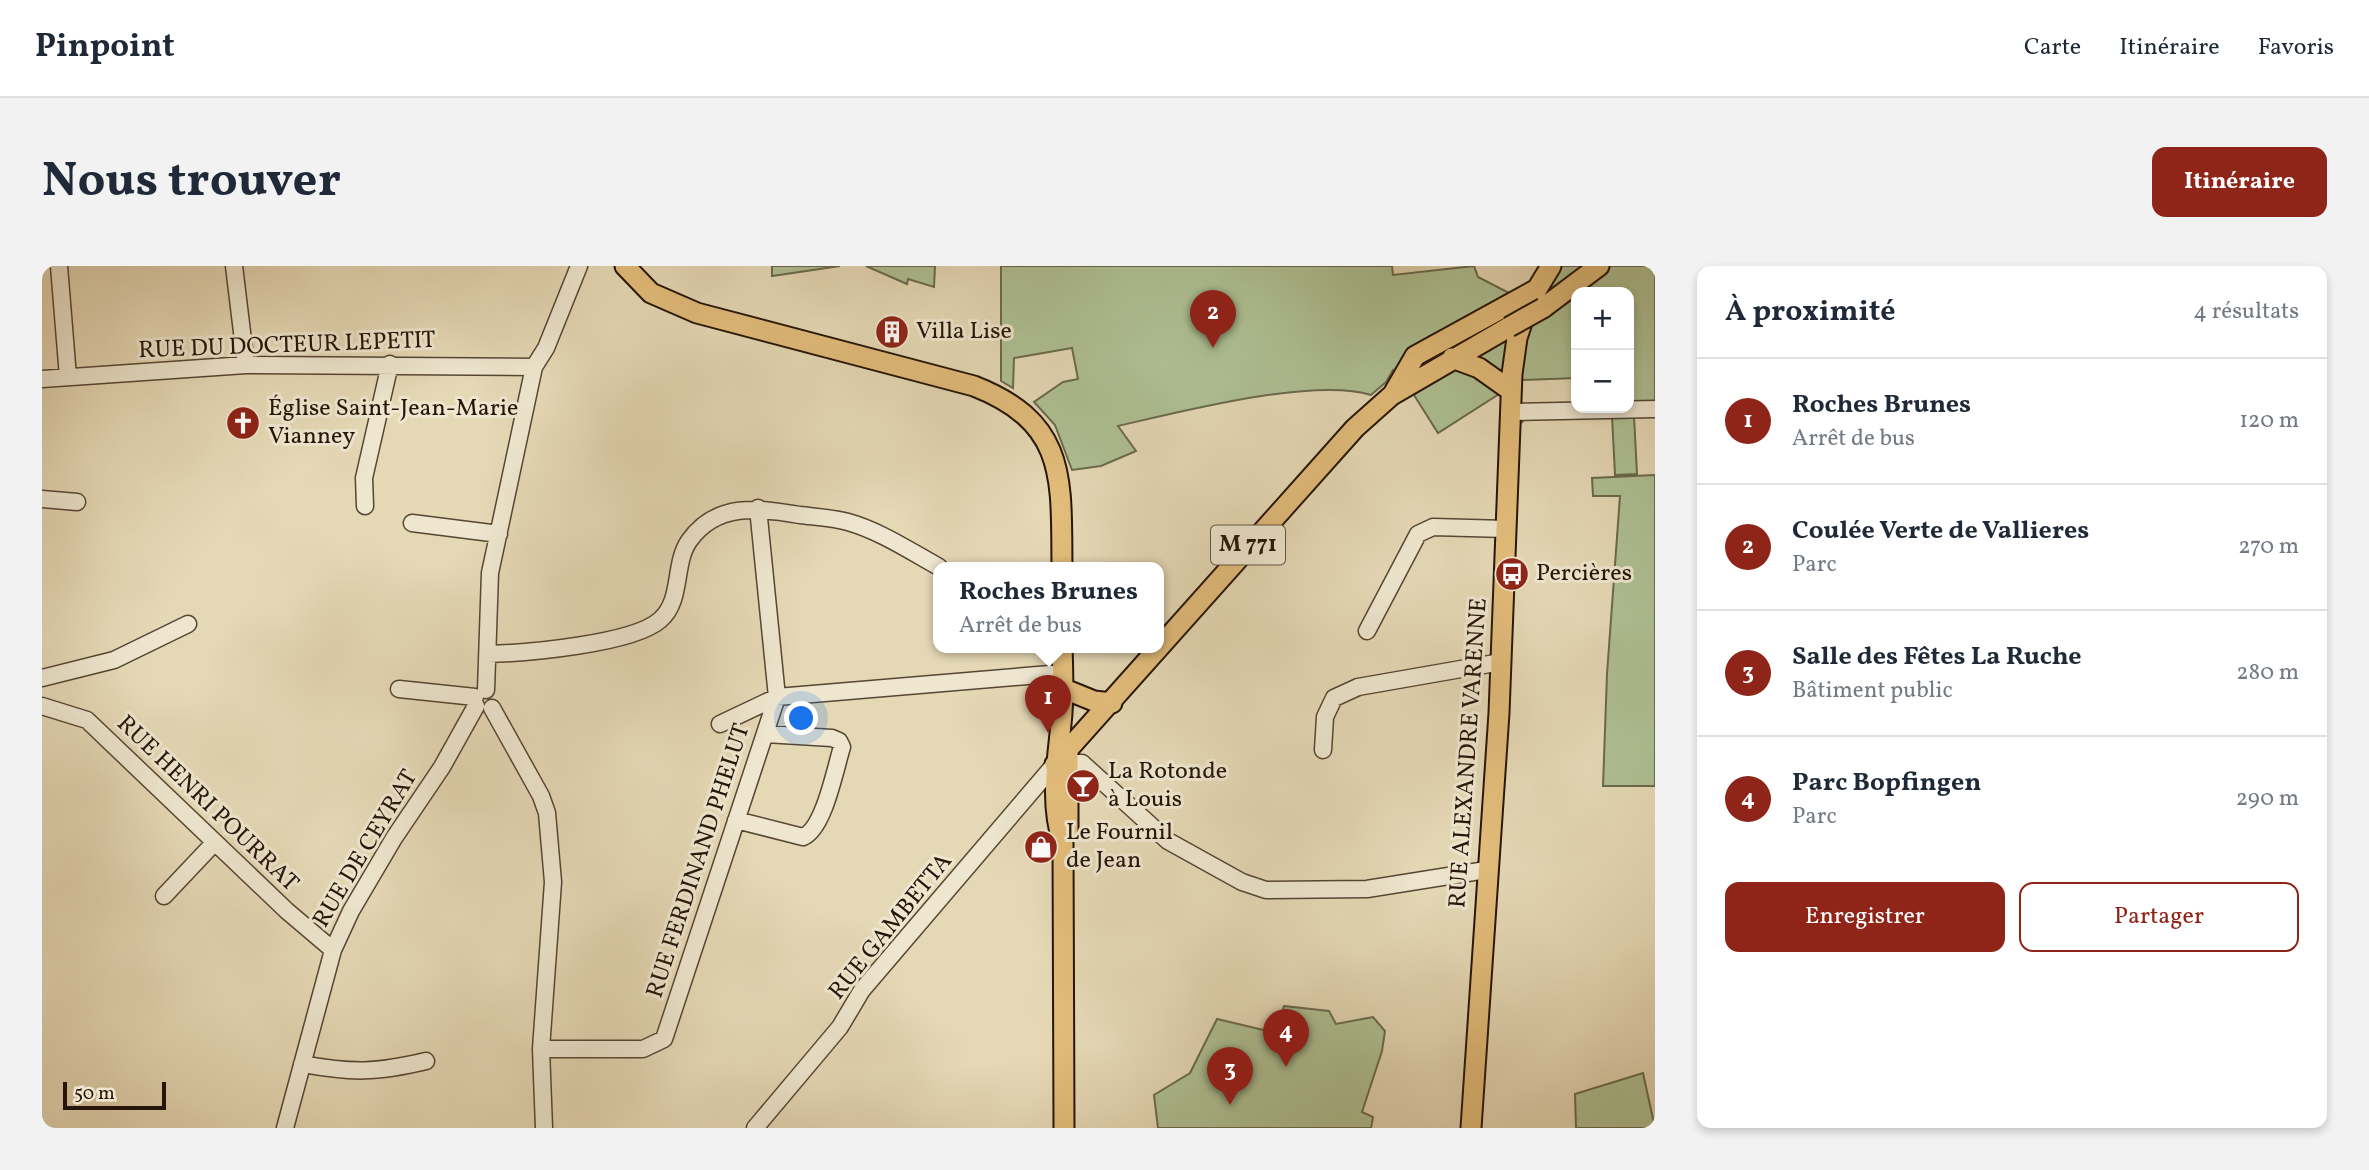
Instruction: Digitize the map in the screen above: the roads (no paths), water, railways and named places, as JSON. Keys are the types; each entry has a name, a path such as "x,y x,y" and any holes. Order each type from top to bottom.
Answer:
{"main road":[{"path":"625,266 651,293 725,322 974,386 1004,399 1038,427 1049,446 1059,475 1062,562"},
{"path":"637,266 673,302"},
{"name":"RUE ALEXANDRE VARENNE","path":"1471,1128 1478,1055 1486,870 1501,662 1513,333 1551,266"},
{"name":"M 771","path":"1164,642 1239,555 1355,428 1392,395 1452,358 1513,333 1599,266"},
{"path":"1392,395 1415,356 1506,308 1542,285"},
{"path":"1452,358 1479,368 1510,390"},
{"path":"1062,653 1061,727 1070,827 1063,843"},
{"name":"M 771","path":"1065,758 1155,653"},
{"path":"1062,680 1094,701 1112,703"},
{"path":"1064,1128 1063,843 1057,824 1056,792 1065,758"}],"street":[{"path":"59,266 68,377"},
{"path":"234,266 246,365"},
{"path":"544,1128 541,1049 553,882 547,813 541,796 482,700 489,654 491,573 534,367 546,348 579,266"},
{"path":"365,506 364,478 390,364"},
{"name":"RUE DU DOCTEUR LEPETIT","path":"42,379 246,365 534,367"},
{"path":"1510,412 1655,409"},
{"path":"42,499 77,502"},
{"path":"489,654 589,642 639,632 659,621 669,610 687,544 704,524 733,510 758,508 848,522 896,543 933,564"},
{"path":"758,508 776,697"},
{"path":"412,523 499,534"},
{"path":"1367,631 1418,534 1433,527 1506,529"},
{"path":"42,678 114,660 188,624"},
{"path":"1323,750 1325,717 1334,698 1358,687 1501,662"},
{"path":"720,724 776,697 1062,680"},
{"path":"399,689 482,700"},
{"name":"RUE FERDINAND PHELUT","path":"541,1049 643,1049 664,1039 776,697"},
{"name":"RUE DE CEYRAT","path":"285,1128 333,950 376,869 482,700"},
{"name":"RUE HENRI POURRAT","path":"42,706 87,720 333,950"},
{"path":"736,820 803,837 811,834 818,823 842,747 839,741 832,738 765,734"},
{"path":"1065,758 1082,763 1168,841 1242,882 1266,890 1367,889 1486,870"},
{"name":"RUE GAMBETTA","path":"755,1128 840,1027 862,990 1036,787 1065,758"},
{"path":"1036,787 1056,792"},
{"path":"164,896 215,842"},
{"path":"302,1064 349,1073 385,1071 426,1061"}],"place":[{"name":"Villa Lise","path":"892,332"},
{"name":"Coulée Verte de Vallieres","path":"1213,348"},
{"name":"Église Saint-Jean-Marie Vianney","path":"243,423"},
{"name":"Percières","path":"1512,574"},
{"name":"Roches Brunes","path":"1048,733"},
{"name":"La Rotonde à Louis","path":"1083,786"},
{"name":"Le Fournil de Jean","path":"1041,847"},
{"name":"Parc Bopfingen","path":"1286,1067"},
{"name":"Salle des Fêtes La Ruche","path":"1230,1105"}]}
